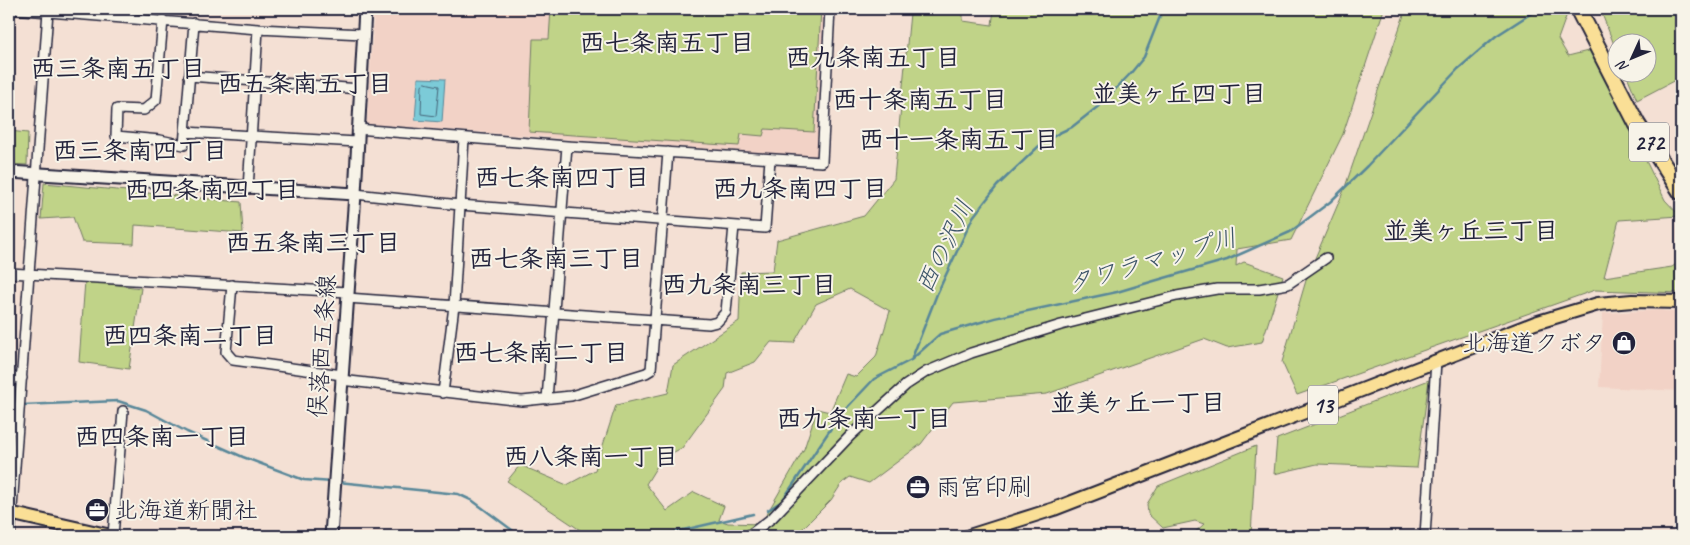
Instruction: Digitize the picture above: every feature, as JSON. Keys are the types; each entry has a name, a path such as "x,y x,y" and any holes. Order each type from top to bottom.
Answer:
{"highway":[{"name":"272","path":"1578,9 1619,92 1681,192"}],"main road":[{"name":"俣落西五条線","path":"331,536 355,194 365,9"},
{"path":"9,172 355,194"},
{"name":"13","path":"970,536 1054,509 1535,322 1580,308 1616,302 1681,302"},
{"path":"10,513 112,536"}],"street":[{"path":"12,9 258,29 363,34"},
{"path":"358,129 567,146 822,162 830,9"},
{"path":"10,536 10,513 30,274 48,12"},
{"path":"163,20 156,100 144,110 117,109 116,136 160,140 184,145 194,23"},
{"path":"248,188 258,29"},
{"path":"189,76 360,89"},
{"path":"185,132 357,142"},
{"path":"443,393 454,306 464,138"},
{"path":"546,399 567,146"},
{"path":"232,285 226,352 233,360 443,393 522,401 571,396 652,370 668,152"},
{"path":"355,194 460,205 765,228 770,159"},
{"path":"9,273 232,285 454,306 709,324 723,318 726,312 734,226"},
{"path":"748,536 777,513 850,436 906,385 926,372 971,353 1061,325 1176,296 1217,289 1259,289 1288,284 1326,258"},
{"path":"1425,536 1436,361"},
{"path":"9,377 22,378"},
{"path":"112,536 123,411"}],"shaded area":[{"path":"374,9 825,9 817,157 367,124"},
{"path":"1659,310 1681,313 1681,391 1599,387 1603,313"}],"green space":[{"path":"551,9 821,9 814,132 765,129 763,136 741,134 739,146 529,132 533,39 549,39"},
{"path":"938,9 963,9 963,21 992,25 994,9 1384,9 1343,134 1291,240 1237,249 1236,266 1244,262 1283,276 1262,342 1227,348 1204,339 1047,394 953,402 921,444 869,483 850,477 842,483 831,500 795,536 589,536 507,481 520,465 567,485 595,470 616,405 668,393 673,365 739,321 741,272 773,271 777,240 864,216 894,179 910,13","holes":["850,289 890,311 876,357 856,377 846,374 830,412 817,409 804,449 761,524 728,523 719,520 724,506 694,492 667,511 646,484 662,458 682,448 725,389 727,373 755,362 771,342 794,343 816,304"]},
{"path":"1406,9 1564,9 1567,14 1558,39 1568,56 1592,50 1665,200 1680,216 1619,220 1604,277 1672,267 1681,261 1681,293 1595,290 1297,395 1282,362 1307,277 1344,190"},
{"path":"1600,9 1681,9 1681,77 1637,100 1630,82 1658,82 1658,32 1609,32"},
{"path":"9,131 28,133 27,165 9,164"},
{"path":"44,183 241,202 243,233 135,225 134,244 82,242 73,217 41,219"},
{"path":"85,281 141,288 129,369 79,362"},
{"path":"1429,380 1417,468 1317,464 1274,474 1277,439"},
{"path":"1256,446 1251,536 1191,536 1204,524 1195,521 1163,528 1148,514 1147,504 1158,486"}],"water":[{"path":"418,78 445,79 442,122 415,120"}],"waterway":[{"name":"西の沢川","path":"912,358 937,294 973,217 997,186 1039,146 1072,127 1100,105 1130,74 1144,57 1163,9"},
{"name":"タワラマップ川","path":"768,510 782,501 840,415 874,379 911,360 940,334 995,318 1117,292 1227,260 1290,232 1330,202 1367,166 1458,69 1496,36 1538,9"},
{"name":"タワラマップ川","path":"22,405 118,401 146,410 187,432 243,457 304,480 333,482"},
{"name":"タワラマップ川","path":"9,405 17,405"},
{"name":"タワラマップ川","path":"338,482 458,494 473,501 520,536"},
{"name":"タワラマップ川","path":"657,536 753,514"}],"place":[{"name":"北海道クボタ","path":"1624,343"},
{"name":"雨宮印刷","path":"918,487"},
{"name":"北海道新聞社","path":"97,510"}],"district":[{"name":"西七条南五丁目","path":"667,42"},
{"name":"西九条南五丁目","path":"873,57"},
{"name":"西三条南五丁目","path":"118,68"},
{"name":"西五条南五丁目","path":"305,83"},
{"name":"並美ヶ丘四丁目","path":"1179,93"},
{"name":"西十条南五丁目","path":"920,99"},
{"name":"西十一条南五丁目","path":"959,139"},
{"name":"西三条南四丁目","path":"140,150"},
{"name":"西七条南四丁目","path":"562,177"},
{"name":"西九条南四丁目","path":"800,188"},
{"name":"西四条南四丁目","path":"212,189"},
{"name":"並美ヶ丘三丁目","path":"1471,230"},
{"name":"西五条南三丁目","path":"313,242"},
{"name":"西七条南三丁目","path":"556,258"},
{"name":"西九条南三丁目","path":"749,284"},
{"name":"西四条南二丁目","path":"190,335"},
{"name":"西七条南二丁目","path":"541,352"},
{"name":"並美ヶ丘一丁目","path":"1138,402"},
{"name":"西九条南一丁目","path":"864,418"},
{"name":"西四条南一丁目","path":"162,436"},
{"name":"西八条南一丁目","path":"591,456"}]}
